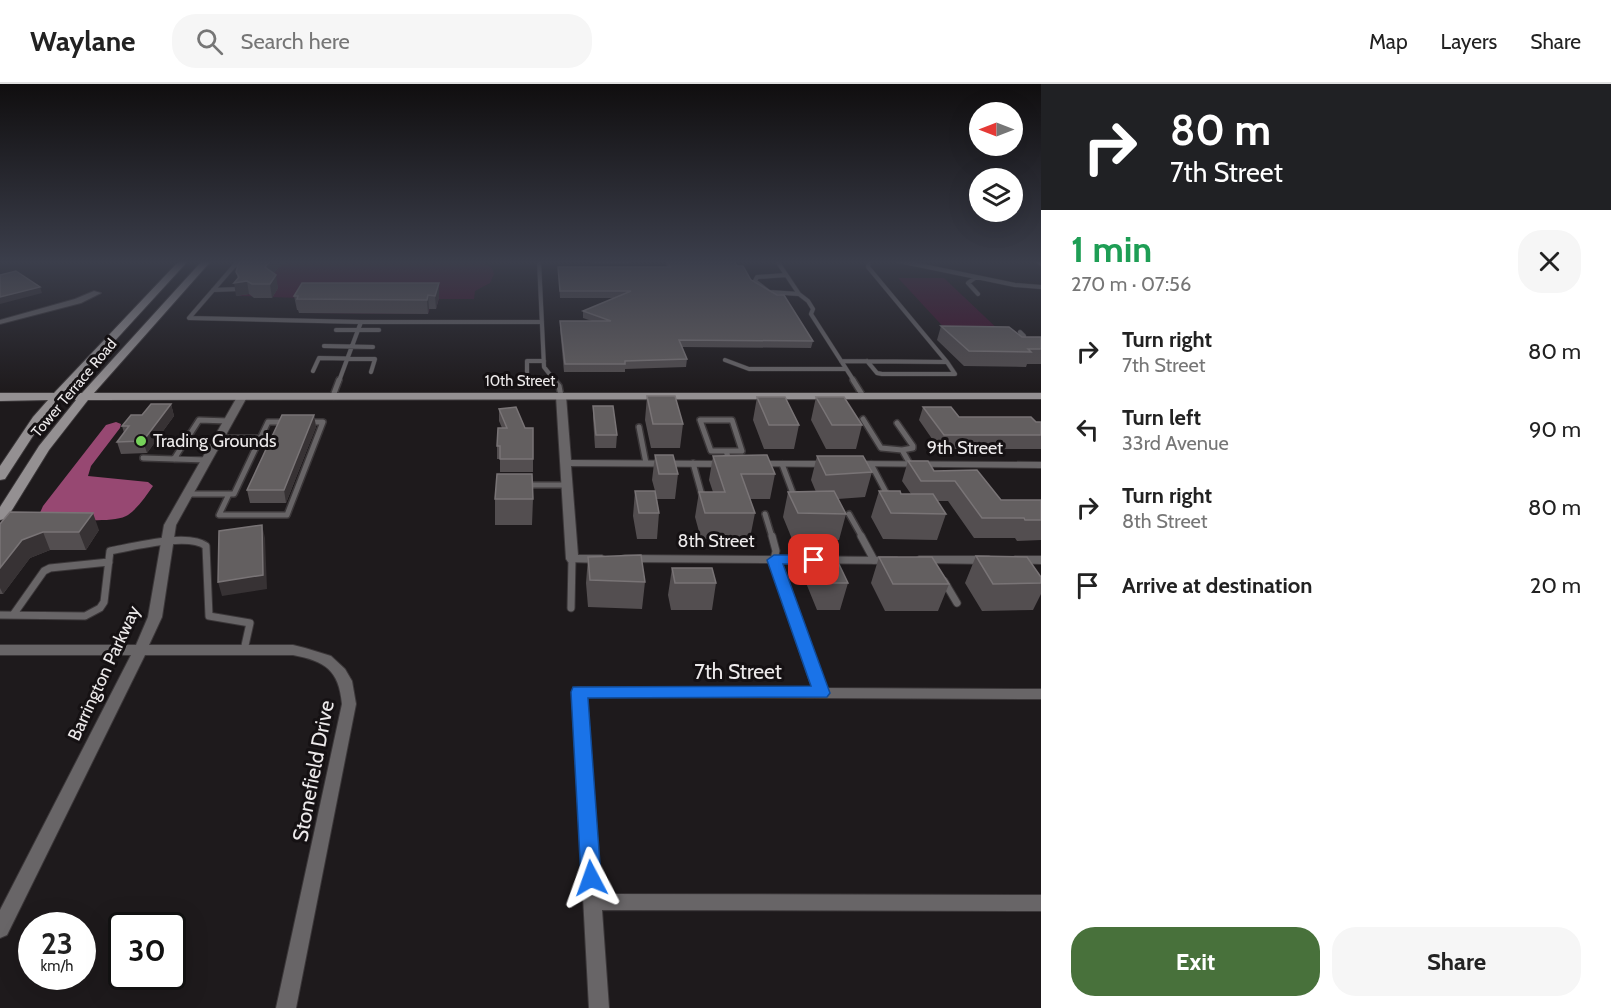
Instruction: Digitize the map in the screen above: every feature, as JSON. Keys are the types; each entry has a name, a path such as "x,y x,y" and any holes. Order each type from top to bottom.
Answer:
{"street":[{"path":"0,322 66,304"},
{"name":"Tower Terrace Road","path":"0,476 37,420 144,304"},
{"name":"Tower Terrace Road","path":"0,516 23,487 48,443 85,397 168,304"},
{"path":"561,396 572,559"},
{"name":"10th Street","path":"0,397 1041,396"},
{"name":"Barrington Parkway","path":"0,929 141,651 155,617 170,525 242,397"},
{"name":"9th Street","path":"566,463 1041,465"},
{"name":"8th Street","path":"572,559 874,560 935,564 1041,560"},
{"path":"774,560 821,693"},
{"name":"Stonefield Drive","path":"0,650 293,650 319,656 344,674 349,688 350,704 286,1008"},
{"name":"7th Street","path":"592,902 579,692 1041,694"},
{"path":"599,1008 592,902 1041,903"}],"lane":[{"path":"201,304 189,318 361,322 542,322"},
{"path":"541,304 544,367 559,386 561,396"},
{"path":"808,304 813,309 812,314 862,396"},
{"path":"867,361 877,374 955,374 899,304"},
{"path":"333,396 361,322"},
{"path":"336,330 379,330"},
{"path":"1013,336 1024,336 1020,332"},
{"path":"324,346 373,347"},
{"path":"313,371 319,358 375,359 371,372"},
{"path":"725,360 749,369 845,369"},
{"path":"526,373 527,361 544,361"},
{"path":"841,361 947,362"},
{"path":"863,419 881,448 902,450 913,448 897,423"},
{"path":"174,459 199,420 228,421"},
{"path":"700,420 732,420 742,451 726,451 711,451 700,420"},
{"path":"188,494 234,494 267,422 290,422"},
{"path":"229,494 219,515 287,515 323,422 301,422"},
{"path":"639,427 646,463"},
{"path":"219,438 260,438"},
{"path":"902,450 910,464"},
{"path":"726,451 730,464"},
{"path":"143,459 207,460"},
{"path":"693,464 704,500"},
{"path":"782,464 794,496"},
{"path":"871,464 890,500"},
{"path":"524,485 567,485"},
{"path":"765,514 776,551 774,560"},
{"path":"849,514 874,560"},
{"path":"0,615 86,616 96,612 104,602 110,551 168,541 200,541 206,546 209,616 250,623 244,650"},
{"path":"571,608 572,559"},
{"path":"13,615 44,571 50,568 109,562"},
{"path":"942,577 957,603"}],"shaded area":[{"path":"299,304 437,304 436,309 430,309 428,314 299,313 300,310 297,310"},
{"path":"922,304 972,304 1002,333 949,333"},
{"path":"116,422 121,424 120,428 91,466 88,476 148,482 153,486 142,501 128,515 110,520 39,515 43,506 106,425"}],"building":[{"path":"600,304 790,304 813,341 679,340 687,359 625,361 625,364 565,364 560,321 611,321 583,311"},
{"path":"941,326 1009,327 1022,337 1041,337 1041,349 1028,349 1031,352 969,351"},
{"path":"647,396 675,396 683,424 653,424"},
{"path":"757,397 785,397 799,425 769,425"},
{"path":"816,397 844,397 862,425 832,425"},
{"path":"151,404 171,404 143,441 117,442 129,426 122,426 131,415 142,415"},
{"path":"593,406 613,406 617,435 596,435"},
{"path":"516,407 525,428 533,428 533,459 500,459 500,446 497,446 498,428 507,428 499,409"},
{"path":"923,407 951,407 959,417 1031,417 1036,422 1041,422 1041,435 944,435"},
{"path":"282,415 314,415 284,490 247,490"},
{"path":"655,455 673,455 678,474 659,474"},
{"path":"767,455 775,474 741,474 755,513 705,513 699,492 725,492 713,456"},
{"path":"817,456 863,456 872,472 826,475"},
{"path":"908,461 928,461 934,471 977,470 1001,500 1041,500 1041,520 982,518 955,481 921,481"},
{"path":"497,474 532,474 533,499 495,499"},
{"path":"635,491 655,491 659,513 639,513"},
{"path":"834,491 846,514 798,513 788,492"},
{"path":"879,491 933,494 946,514 891,513"},
{"path":"10,512 93,513 79,532 43,532 22,540 0,568 0,524"},
{"path":"262,525 263,575 218,582 219,531"},
{"path":"641,555 645,582 590,580 588,557"},
{"path":"813,556 835,556 848,583 824,583"},
{"path":"976,556 1027,557 1041,577 1041,583 993,584"},
{"path":"879,557 932,557 949,584 893,584"},
{"path":"672,568 712,568 716,583 675,583"}],"place":[{"name":"Trading Grounds","path":"141,441"}],"route":[{"path":"591,878 579,692 821,693 774,560 814,560"}]}
